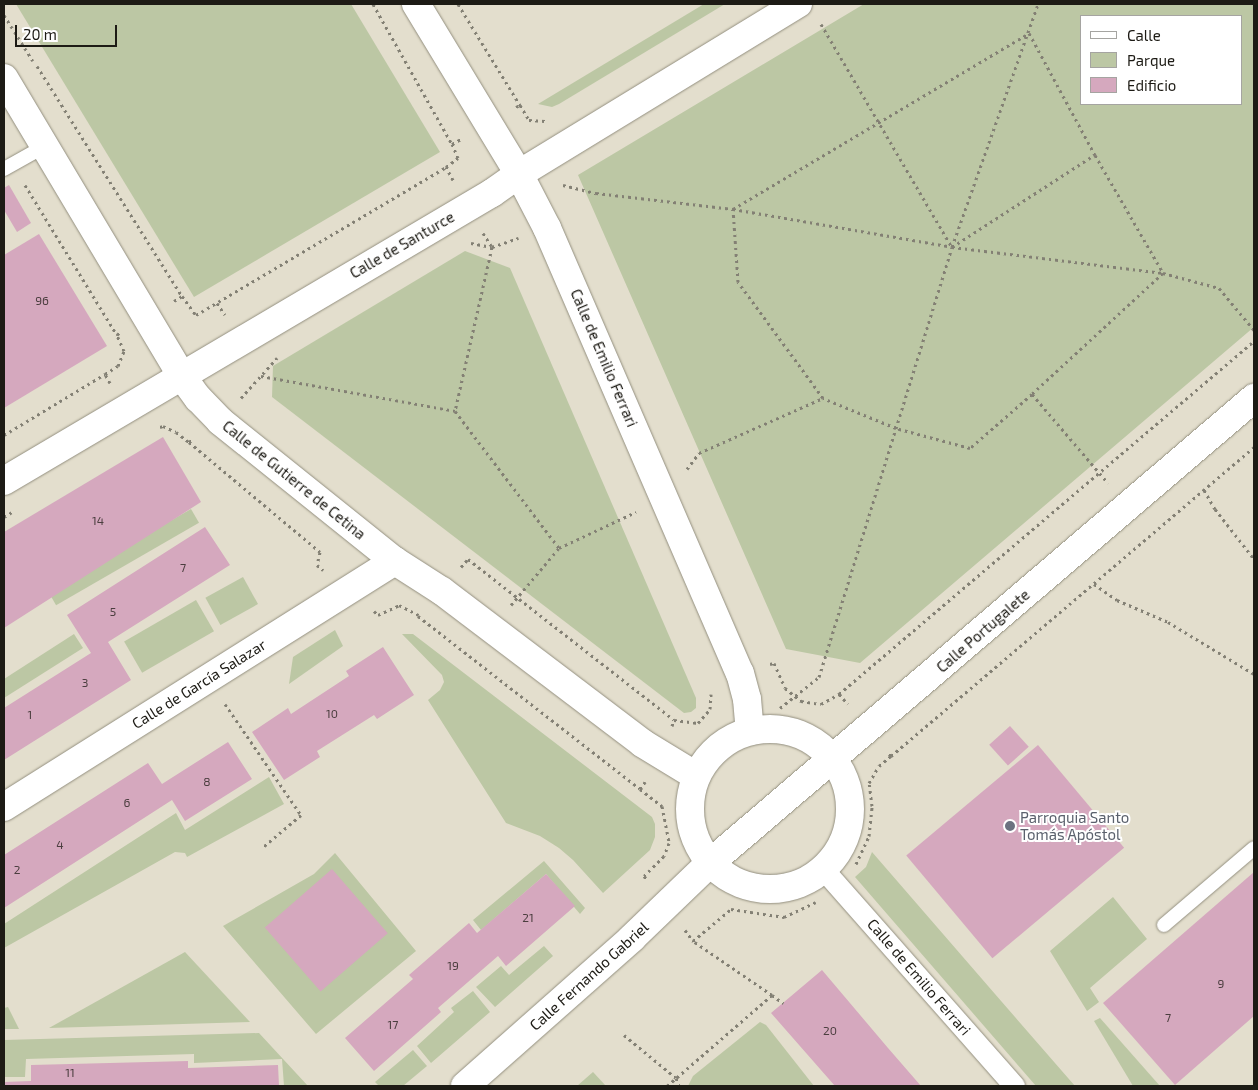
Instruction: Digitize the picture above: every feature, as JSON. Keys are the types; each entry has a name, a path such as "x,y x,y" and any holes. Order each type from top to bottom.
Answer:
{"street":[{"name":"Calle de Emilio Ferrari","path":"416,4 519,174 547,228 740,673 747,699 750,731"},
{"name":"Calle de Santurce","path":"4,481 467,207 798,4"},
{"name":"Calle de Gutierre de Cetina","path":"4,78 181,375 198,398 220,421 395,561 442,591 490,630 642,743 696,776"},
{"name":"Calle Portugalete","path":"710,863 1254,398"},
{"name":"Calle de García Salazar","path":"4,807 395,561"},
{"path":"768,728 795,733 819,745 832,758 845,782 849,794 850,815 846,835 837,853 823,868 806,880 786,887 766,888 745,885 726,876 710,863 700,848 691,822 691,794 696,776 705,760 718,748 733,737 750,731 768,728"},
{"name":"Calle Fernando Gabriel","path":"465,1086 632,938 710,863"},
{"name":"Calle de Emilio Ferrari","path":"823,868 1014,1086"}],"lane":[{"path":"8,167 44,146"},
{"path":"1164,925 1254,848"}],"path":[{"path":"373,4 452,144"},
{"path":"458,4 520,105"},
{"path":"750,731 819,677 952,247 1038,4"},
{"path":"4,14 182,296"},
{"path":"819,20 952,247"},
{"path":"733,210 878,121 1029,33"},
{"path":"1029,33 1162,273"},
{"path":"952,247 1095,155"},
{"path":"8,167 117,334"},
{"path":"563,185 596,193 733,210 952,247 1162,273 1219,288 1254,330"},
{"path":"455,412 492,247 467,207"},
{"path":"733,210 738,282 823,398 896,428 970,448 1032,394 1162,273"},
{"path":"839,694 1254,342"},
{"path":"4,435 106,374"},
{"path":"260,376 455,412 559,548"},
{"path":"1032,394 1127,506"},
{"path":"490,630 559,548 664,498 699,453 823,398"},
{"path":"891,756 1254,447"},
{"path":"1204,490 1215,509 1254,559"},
{"path":"1094,584 1117,600 1168,622 1254,674"},
{"path":"208,678 301,815 262,848"},
{"path":"693,941 783,1003"},
{"path":"667,1086 772,995"},
{"path":"624,1035 676,1078 679,1086"}],"green space":[{"path":"16,4 351,4 440,152 194,297"},
{"path":"704,4 725,4 559,104 552,107 538,104"},
{"path":"864,4 1254,4 1254,327 860,663 786,649 578,175"},
{"path":"465,251 510,268 696,698 696,708 691,712 684,713 272,397 273,366"},
{"path":"191,509 199,523 56,605 48,592"},
{"path":"243,577 258,604 220,625 205,598"},
{"path":"196,600 214,631 142,673 124,642"},
{"path":"335,630 343,646 289,684 293,657"},
{"path":"74,634 83,648 4,698 4,679"},
{"path":"402,634 413,634 652,817 655,824 655,837 650,850 603,893 573,860 559,848 540,836 506,823 428,700 440,690 444,682 442,675"},
{"path":"269,777 284,804 187,857 185,853 175,852 4,948 4,924 176,813 185,830"},
{"path":"872,852 1075,1086 1036,1086 855,877 866,867"},
{"path":"335,853 416,951 316,1034 223,926 314,874"},
{"path":"544,861 585,908 580,914 546,874 481,930 473,920"},
{"path":"1113,897 1147,939 1090,988 1099,1002 1087,1011 1050,951"},
{"path":"544,946 553,956 495,1007 476,987 501,966 509,975"},
{"path":"185,952 250,1022 49,1028"},
{"path":"473,991 490,1012 431,1063 417,1046 454,1012 451,1008"},
{"path":"8,1007 19,1029 4,1029 4,1008"},
{"path":"1100,1018 1160,1086 1133,1086 1094,1021"},
{"path":"760,1022 766,1025 814,1086 688,1086 693,1076"},
{"path":"259,1033 308,1086 284,1086 282,1059 194,1063 194,1054 26,1059 25,1077 4,1077 4,1040"},
{"path":"413,1050 427,1066 403,1086 379,1086 375,1082"},
{"path":"593,1072 606,1086 577,1086"}],"building":[{"path":"9,185 31,223 17,232 4,210 4,188"},
{"path":"39,234 107,346 4,408 4,255"},
{"path":"163,437 201,502 4,628 4,532"},
{"path":"205,527 230,565 108,642 131,680 4,760 4,708 91,653 67,615"},
{"path":"383,647 414,695 377,719 374,715 317,751 320,757 284,780 252,732 288,708 291,714 349,676 346,671"},
{"path":"1010,726 1029,747 1008,766 989,745"},
{"path":"228,742 252,779 185,821 172,800 4,908 4,855 148,763 162,784"},
{"path":"1038,745 1124,848 992,958 906,856"},
{"path":"332,869 388,933 321,992 265,927"},
{"path":"1254,872 1254,1016 1175,1085 1103,1003"},
{"path":"546,874 575,906 506,966 498,956 438,1008 441,1012 374,1071 345,1038 413,979 409,975 469,923 477,933"},
{"path":"822,970 921,1086 835,1086 771,1013"},
{"path":"188,1061 188,1068 278,1065 279,1086 4,1086 4,1082 31,1081 31,1065"}],"place":[{"name":"Parroquia Santo Tomás Apóstol","path":"1010,826"}]}
